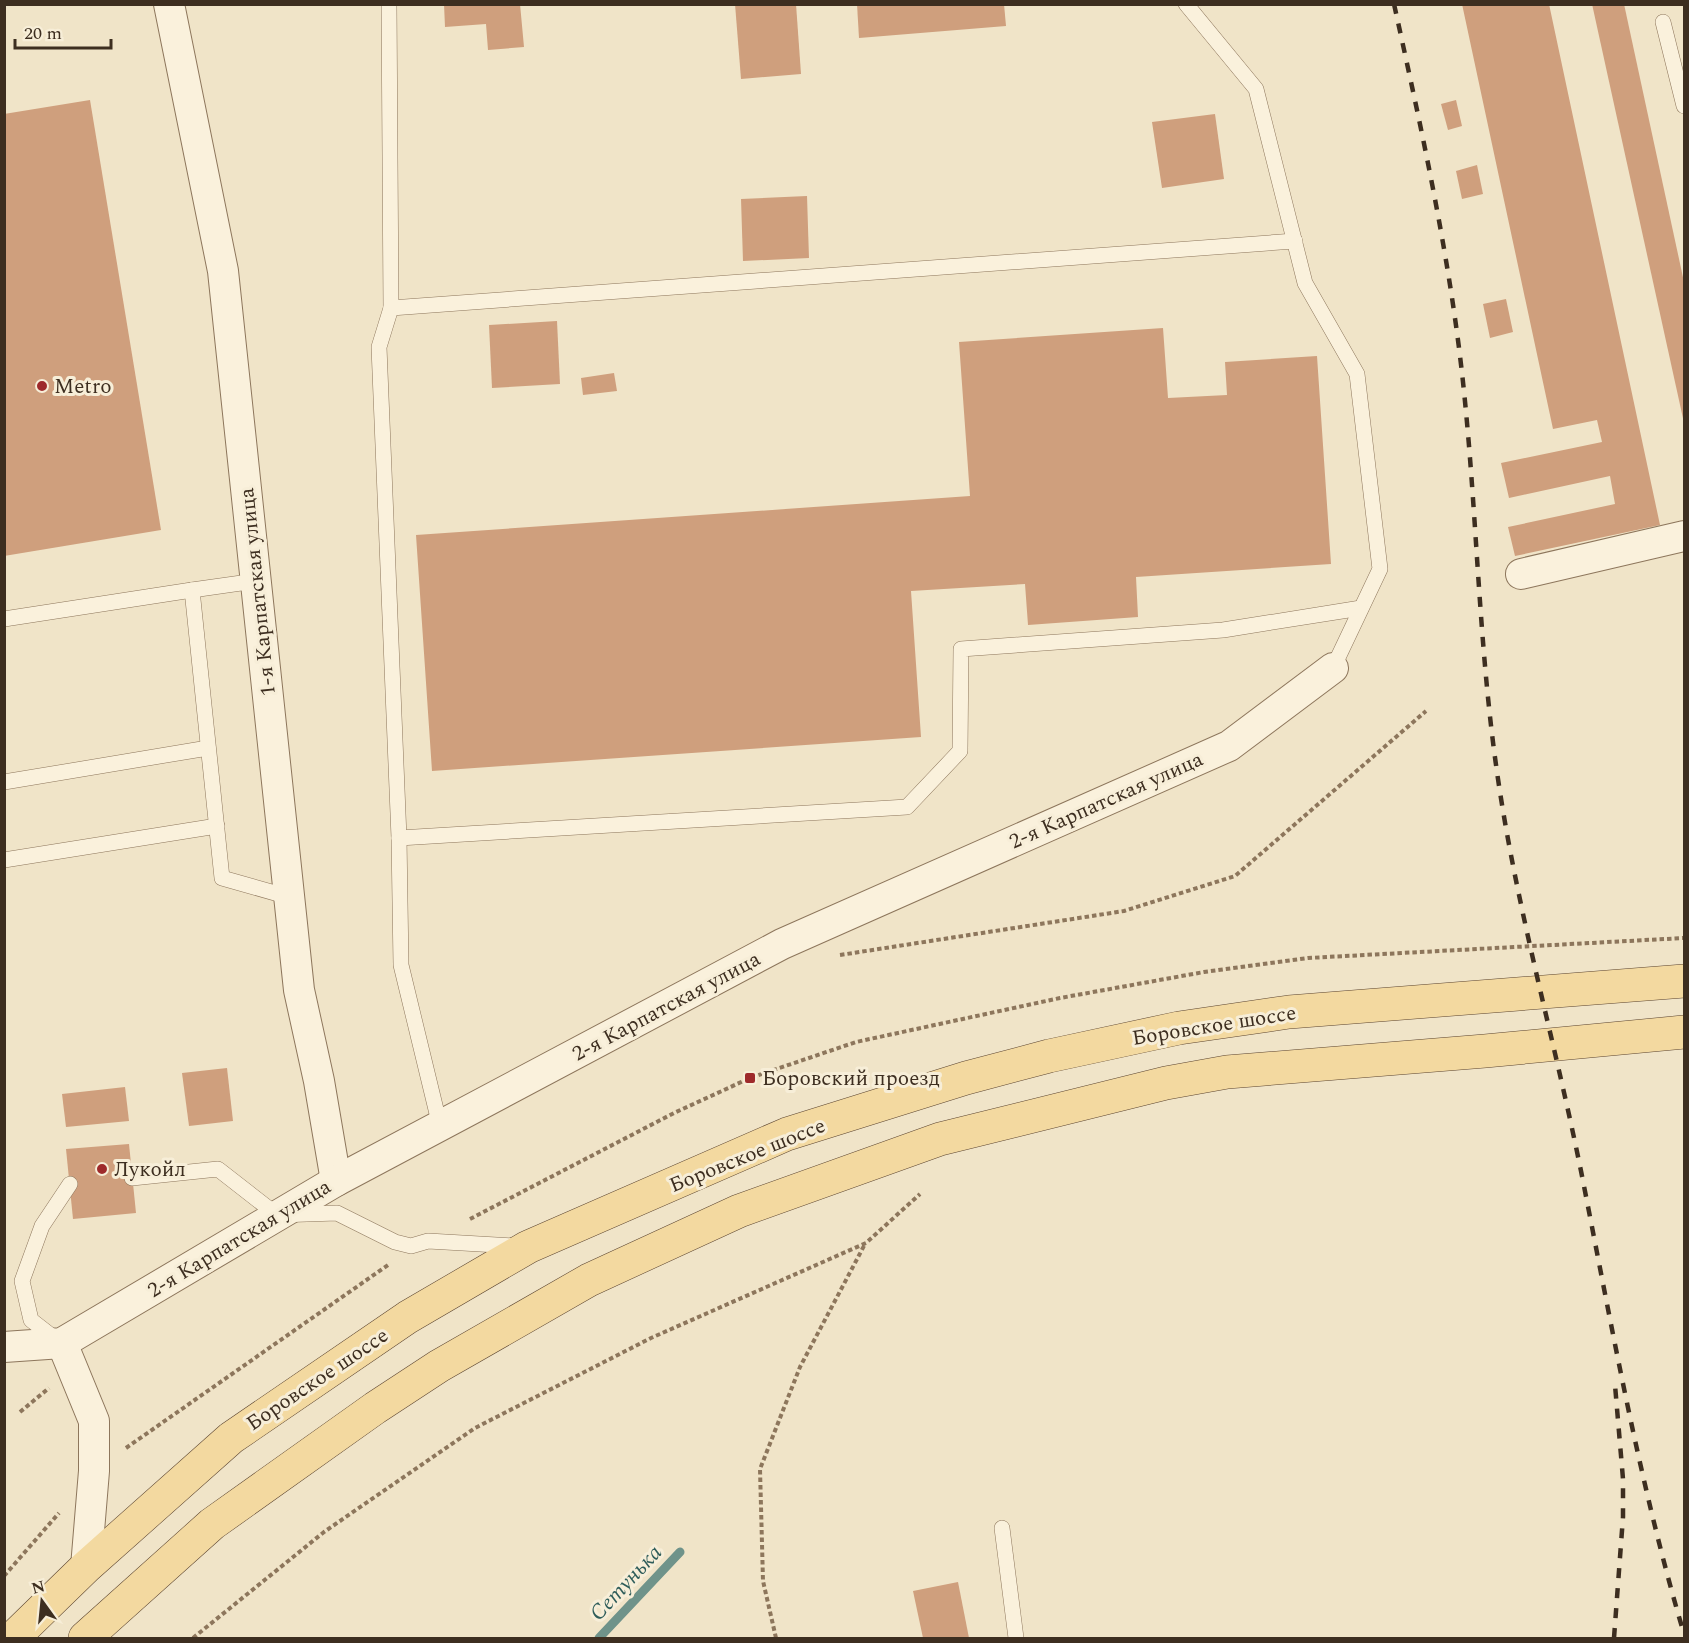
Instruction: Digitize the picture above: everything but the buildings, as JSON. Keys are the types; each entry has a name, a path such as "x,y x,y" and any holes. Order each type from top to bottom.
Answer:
{"main road":[{"name":"Боровское шоссе","path":"13,1638 86,1567 250,1424 408,1317 528,1247 787,1134 966,1078 1048,1056 1179,1028 1289,1012 1684,981"},
{"path":"85,1638 212,1524 375,1407 439,1366 589,1280 739,1211 940,1138 1023,1116 1227,1071 1485,1051 1684,1032"}],"street":[{"name":"1-я Карпатская улица","path":"169,4 223,271 299,990 319,1082 336,1180"},
{"path":"1521,574 1684,536"},
{"name":"2-я Карпатская улица","path":"4,1347 62,1343 336,1180 782,944 1230,746 1332,668"},
{"path":"62,1343 94,1421 94,1471 86,1567"}],"lane":[{"path":"389,4 391,308 379,347 399,838 401,965 440,1125"},
{"path":"1186,4 1256,89 1305,283 1357,374 1380,570 1332,668"},
{"path":"1663,22 1684,106"},
{"path":"391,308 1294,241"},
{"path":"4,619 256,581"},
{"path":"192,590 222,878 289,897"},
{"path":"399,838 908,807 960,751 961,649 1223,630 1361,608"},
{"path":"4,782 208,748"},
{"path":"4,860 217,826"},
{"path":"132,1178 218,1168 277,1215 338,1213 395,1242 411,1246 428,1241 528,1247"},
{"path":"62,1343 31,1320 22,1281 42,1226 70,1184"},
{"path":"1002,1528 1016,1638"}],"path":[{"path":"832,956 1124,911 1235,876 1426,711"},
{"path":"193,1638 324,1532 476,1428 651,1338 866,1243 921,1194"},
{"path":"776,1638 763,1581 760,1469 800,1367 866,1243"}],"waterway":[{"name":"Сетунька","path":"599,1638 680,1552"}],"railway":[{"path":"1394,4 1433,188 1456,327 1467,423 1486,673 1505,822 1514,872 1581,1171 1640,1462 1684,1634"},
{"path":"1614,1638 1623,1517 1623,1479 1615,1385"}],"place":[{"name":"Metro","path":"42,386"},
{"name":"Боровский проезд","path":"750,1078"},
{"name":"Лукойл","path":"102,1169"}]}
